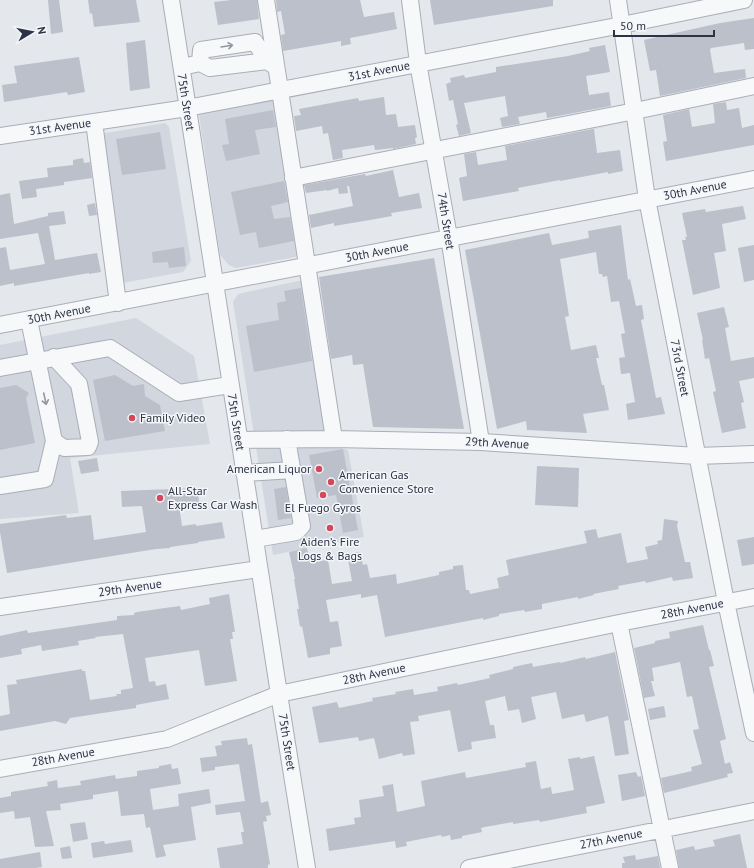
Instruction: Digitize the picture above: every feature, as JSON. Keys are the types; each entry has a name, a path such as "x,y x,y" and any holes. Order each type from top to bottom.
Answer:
{"street":[{"name":"75th Street","path":"171,0 230,385 307,868"},
{"path":"266,0 272,64 279,91 334,439"},
{"name":"74th Street","path":"410,0 418,63 434,150 481,442"},
{"name":"73rd Street","path":"618,0 647,199 726,602 751,703 754,733"},
{"name":"31st Avenue","path":"0,145 6,135 187,108 622,25 744,0"},
{"path":"181,67 200,63 201,50 255,42 272,64"},
{"path":"293,178 635,111 754,86"},
{"path":"94,122 118,303"},
{"name":"30th Avenue","path":"0,325 754,179"},
{"path":"0,486 45,479 54,441 29,320"},
{"path":"0,368 110,348 180,393 230,385"},
{"path":"54,357 79,384 90,442 88,447 64,448 54,441"},
{"path":"255,539 296,532 302,526 287,439"},
{"name":"29th Avenue","path":"239,440 334,439 481,442 697,456 754,454"},
{"path":"244,473 293,470"},
{"name":"29th Avenue","path":"0,607 259,569"},
{"name":"28th Avenue","path":"0,769 167,739 279,694 619,623 754,597"},
{"path":"619,623 670,868"},
{"name":"27th Avenue","path":"469,868 754,811"}],"shaded area":[{"path":"275,100 300,256 236,268 229,265 220,255 199,115 205,112"},
{"path":"165,123 169,127 191,261 183,272 122,283 100,134"},
{"path":"303,280 329,445 348,450 364,537 273,555 233,302 238,294"},
{"path":"136,318 194,356 210,444 70,458 79,513 0,519 0,345"}],"building":[{"path":"48,0 59,0 63,32 51,34"},
{"path":"88,0 136,0 140,22 94,27"},
{"path":"231,0 257,0 259,19 218,25 214,2"},
{"path":"276,0 360,0 364,17 394,12 397,29 350,38 351,44 341,46 341,41 283,51 281,35 285,34 281,11 277,12"},
{"path":"430,0 553,0 553,6 434,25"},
{"path":"754,18 754,49 745,50 744,43 711,48 710,50 714,73 745,69 746,78 660,96 656,70 650,71 644,40 720,23"},
{"path":"145,40 150,88 130,91 126,43"},
{"path":"605,45 610,72 586,76 589,95 609,92 611,106 547,118 546,112 518,117 520,124 502,127 500,118 508,116 505,96 464,103 471,133 459,136 453,100 449,101 446,84 451,82 450,78 464,75 465,78 496,72 496,67 568,56 590,51 589,48"},
{"path":"79,57 85,92 68,95 67,92 4,102 2,85 17,83 14,66"},
{"path":"384,97 386,115 396,114 398,127 415,125 417,137 415,138 416,144 393,149 375,150 374,145 342,150 343,158 333,160 328,133 323,134 322,126 296,131 294,116 301,115 299,109 358,98 359,101"},
{"path":"726,102 727,110 739,108 742,128 754,125 754,145 666,161 663,142 667,141 663,115 689,109 692,127 715,123 713,104"},
{"path":"273,110 276,127 255,130 260,154 226,161 222,145 229,144 225,119"},
{"path":"613,125 594,129 597,153 620,150 623,171 560,180 518,188 519,191 463,201 459,178 467,176 464,154 476,152 478,165 507,160 505,146"},
{"path":"160,132 166,169 122,175 116,139"},
{"path":"83,158 84,163 90,162 92,178 64,182 64,185 36,189 37,197 22,199 19,181 48,177 47,168 73,165 73,160"},
{"path":"393,170 399,197 419,193 422,208 391,213 392,216 370,220 334,226 334,223 311,228 309,215 353,206 349,186 347,186 348,193 339,194 338,188 327,191 306,193 304,185 365,174 366,176"},
{"path":"284,181 288,202 271,206 274,219 290,217 294,241 259,248 256,232 240,235 231,192"},
{"path":"10,193 14,224 48,216 48,213 64,211 66,224 49,226 55,260 97,253 101,272 14,286 14,283 0,286 0,248 6,247 10,270 45,264 38,233 0,239 0,195"},
{"path":"95,203 97,215 89,216 87,205"},
{"path":"743,206 746,219 722,224 726,251 714,253 720,288 693,295 682,240 686,240 685,237 687,237 682,213 705,209 706,212"},
{"path":"621,225 628,280 630,279 636,306 642,305 644,319 641,320 656,398 661,397 665,414 628,420 626,404 635,402 630,373 621,374 619,358 625,357 621,334 625,333 619,301 611,302 607,276 603,277 602,274 599,274 596,252 560,259 569,316 565,317 571,350 596,345 599,358 596,358 602,385 604,385 609,410 583,414 587,433 527,430 526,421 497,429 465,250 549,233 552,245 589,238 588,231"},
{"path":"754,245 754,280 744,282 738,248"},
{"path":"184,247 186,266 169,268 168,262 153,263 152,252"},
{"path":"434,258 464,429 373,427 363,364 353,365 352,355 331,359 319,277"},
{"path":"301,288 312,361 254,372 246,326 279,320 277,303 286,301 284,291"},
{"path":"724,307 729,327 725,328 731,361 754,357 754,378 739,381 744,402 741,403 746,428 722,433 713,392 716,391 709,358 705,359 703,340 697,313"},
{"name":"Family Video","path":"115,375 133,386 144,384 145,396 160,405 165,431 105,441 93,380"},
{"path":"16,385 29,393 26,398 35,443 0,450 0,388"},
{"name":"American Gas Convenience Store","path":"343,449 358,530 343,533 336,495 317,498 309,455"},
{"path":"97,458 99,471 81,474 78,461"},
{"path":"537,466 579,468 578,507 535,505"},
{"path":"286,487 291,518 278,520 274,489"},
{"path":"198,488 199,504 179,505 182,526 196,524 196,526 222,522 225,538 7,573 0,524 66,515 67,518 91,515 94,540 146,532 142,506 122,507 121,491"},
{"path":"664,519 678,521 677,526 685,562 690,562 693,578 673,581 672,577 646,583 645,581 618,586 619,589 593,594 594,595 578,599 578,597 542,604 542,609 499,614 499,616 483,620 483,618 385,637 377,595 361,598 361,594 326,600 330,622 338,621 342,646 330,648 330,654 308,658 302,626 300,627 295,579 289,552 307,548 310,562 328,560 332,584 352,581 347,554 360,552 363,565 367,564 370,578 396,574 397,584 439,575 439,572 453,569 453,566 463,565 466,590 469,590 470,594 499,588 497,578 509,575 506,560 587,543 584,531 596,529 598,538 621,533 627,563 648,559 645,547 658,544 657,541 662,540"},
{"path":"754,537 754,564 742,566 737,540"},
{"path":"229,594 235,632 232,632 233,639 230,639 237,681 205,686 199,650 145,658 149,682 155,681 156,686 166,684 169,699 136,705 136,708 70,718 66,724 55,721 0,731 0,716 10,714 7,685 17,684 16,680 82,669 82,671 85,671 90,700 117,696 116,694 121,694 121,690 133,688 123,634 95,637 96,638 78,641 79,645 42,651 41,645 21,649 22,654 0,658 0,636 27,630 28,633 117,620 117,616 134,615 134,613 137,612 180,606 181,610 210,604 209,598"},
{"path":"703,625 714,666 709,667 726,739 720,741 725,764 730,762 733,773 727,774 728,777 664,793 661,778 692,771 691,767 702,764 693,730 699,729 692,696 687,697 680,662 652,668 654,681 651,681 655,696 644,698 634,648 670,638 669,632"},
{"path":"615,652 629,720 624,721 629,754 615,756 608,716 586,722 584,714 562,719 556,692 531,697 536,719 522,723 519,709 508,711 505,696 485,701 490,725 494,725 496,738 471,742 472,749 458,752 450,710 418,716 419,721 410,722 415,754 403,756 402,753 379,759 374,738 359,741 358,737 319,743 312,707 337,702 339,708 373,701 372,698 396,694 395,692 413,689 414,695 438,691 437,687 457,683 458,685 490,678 489,675 513,669 513,667 532,663 533,667 585,657 586,659"},
{"path":"664,706 666,717 650,720 648,709"},
{"path":"247,738 248,745 252,744 261,803 268,801 271,815 266,816 267,821 263,822 270,864 268,865 268,868 220,868 217,848 243,844 241,832 244,832 240,812 216,815 215,805 245,801 239,764 215,767 215,770 202,772 200,758 217,756 215,746 222,745 221,741"},
{"path":"594,756 605,803 586,807 587,813 540,822 539,820 513,824 513,822 485,827 481,828 482,832 451,840 450,835 442,837 441,835 406,842 407,846 396,848 395,841 329,851 326,829 355,824 354,818 361,817 359,800 384,796 382,786 393,784 397,812 425,806 421,781 465,772 466,778 526,767 525,763 536,761 541,789 551,787 552,794 574,790 568,759 580,757 580,759"},
{"path":"171,764 172,769 178,768 181,784 150,789 153,810 179,806 178,794 209,789 211,803 191,807 196,840 163,845 166,856 156,858 150,827 146,828 144,814 121,816 118,791 93,795 93,799 60,804 61,810 46,811 54,846 35,847 30,817 15,819 14,811 0,813 0,798 11,796 11,792 48,786 47,782 57,780 58,788 81,785 80,781 115,775 116,779 137,776 137,771 159,768 159,766"},
{"path":"636,772 638,777 641,776 645,796 622,801 618,775"},
{"path":"85,822 88,839 73,842 70,824"},
{"path":"740,834 747,868 679,868 676,850 694,846 695,850 715,846 713,840"},
{"path":"131,840 133,852 93,858 91,843 104,841 105,844"},
{"path":"70,846 72,858 62,859 60,848"},
{"path":"40,852 42,867 0,868 0,859"},
{"path":"635,855 636,860 658,856 660,868 622,868 622,863 625,863 623,857"}],"place":[{"name":"Family Video","path":"132,418"},
{"name":"American Liquor","path":"319,469"},
{"name":"American Gas Convenience Store","path":"331,482"},
{"name":"El Fuego Gyros","path":"323,495"},
{"name":"All-Star Express Car Wash","path":"160,498"},
{"name":"Aiden’s Fire Logs & Bags","path":"330,528"}]}
